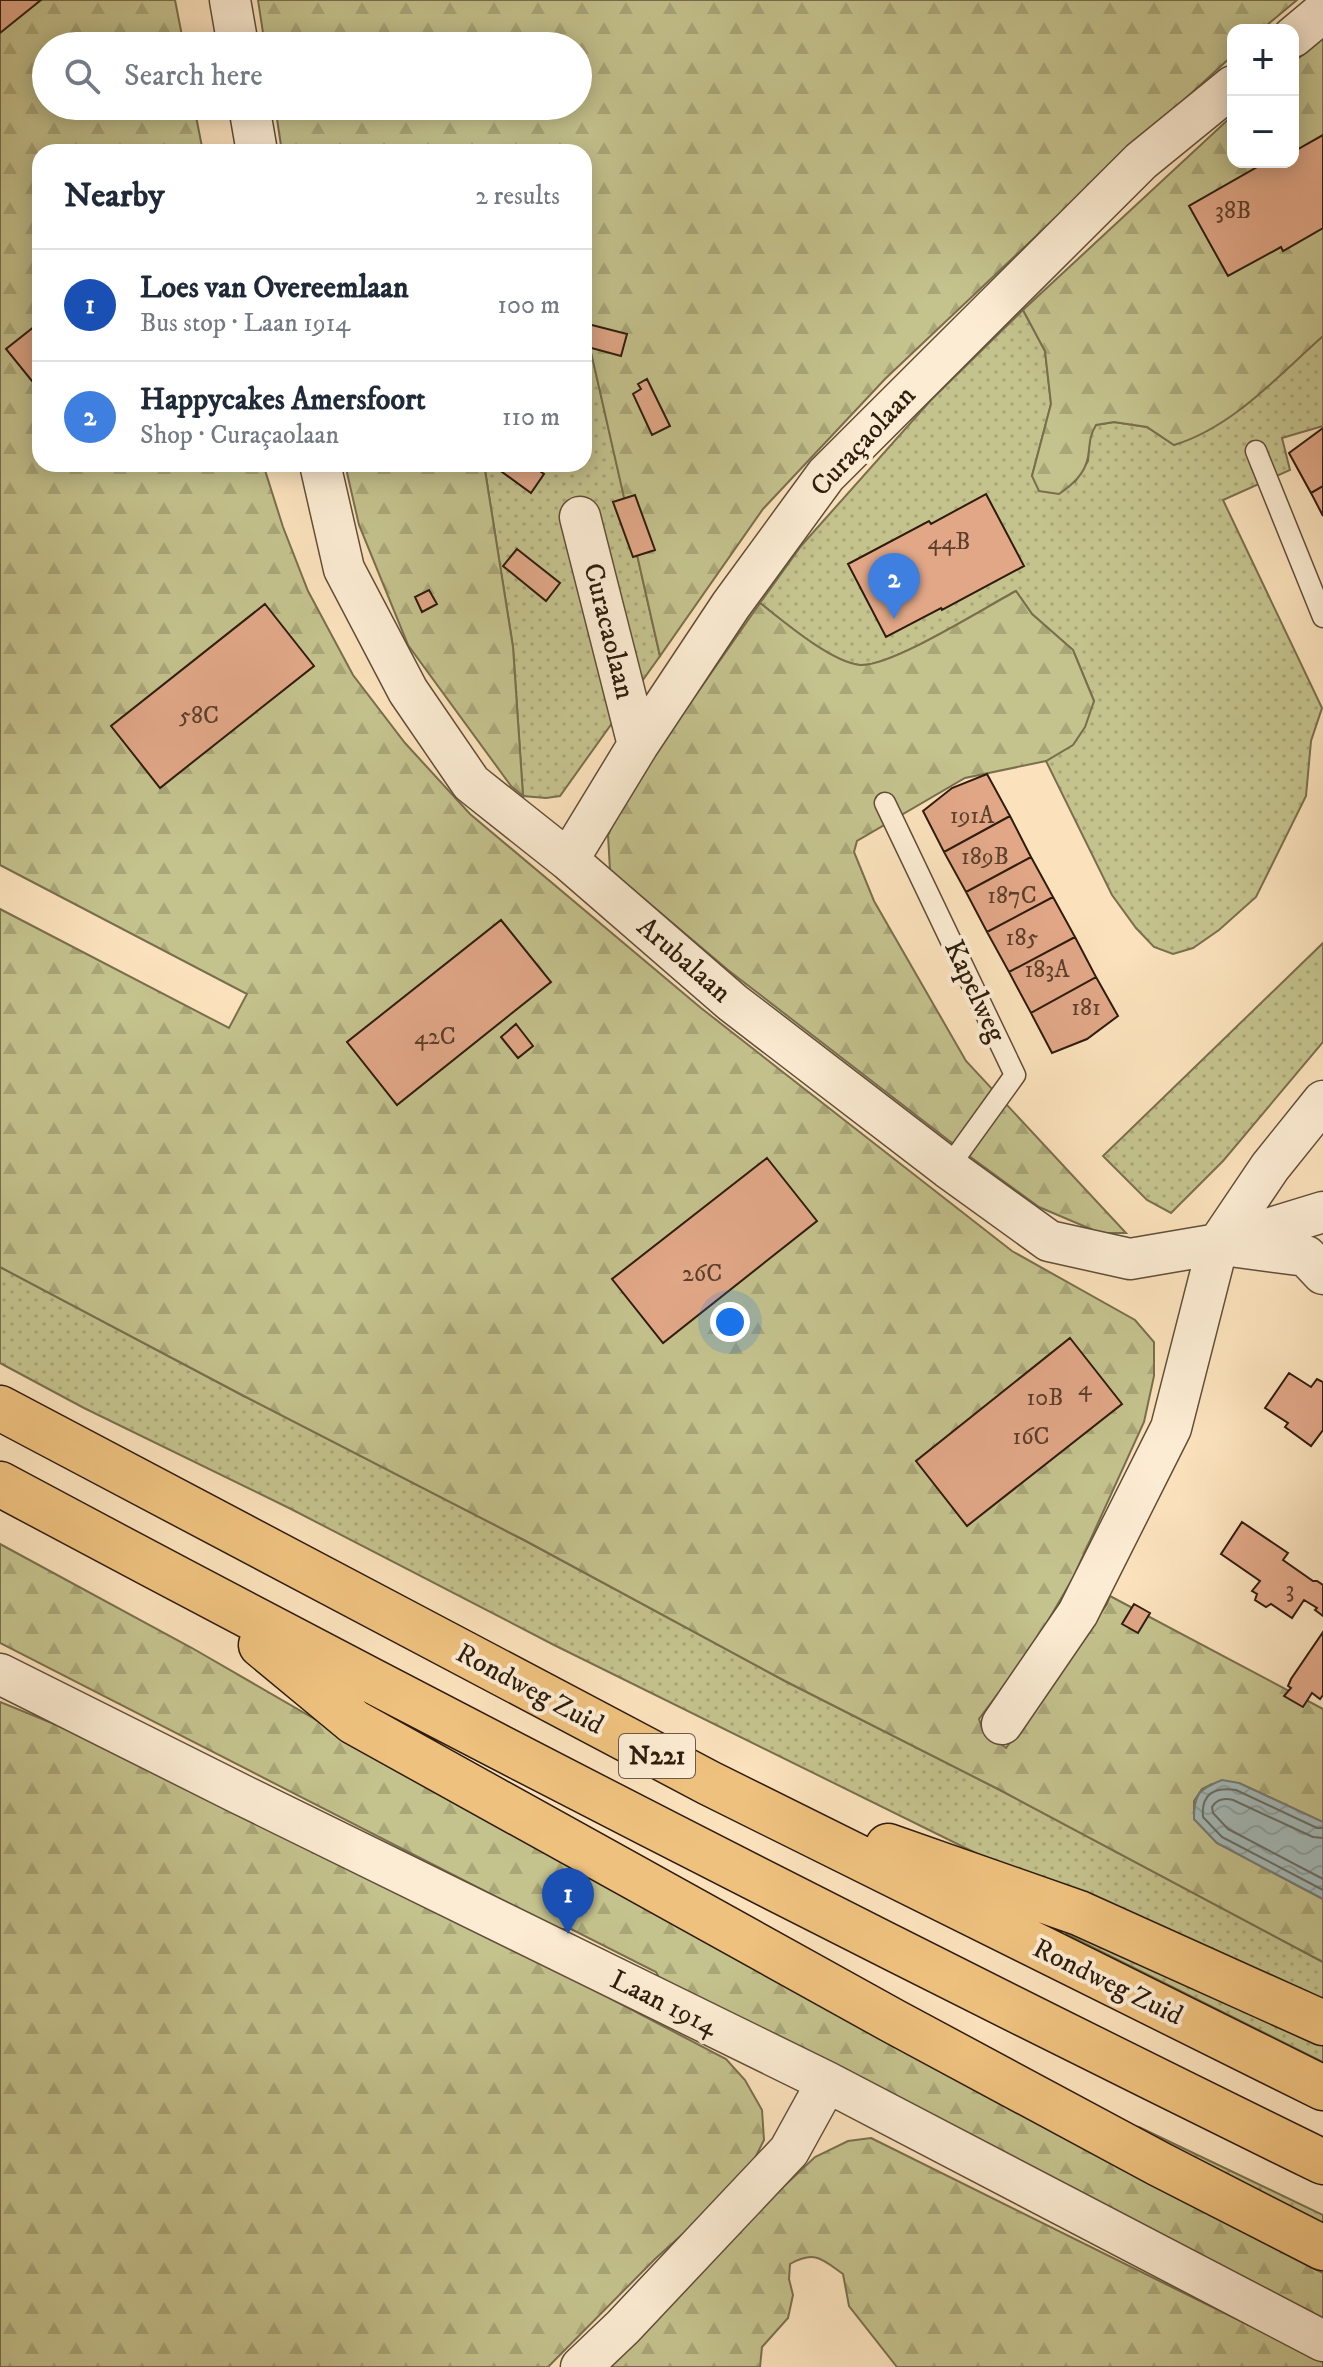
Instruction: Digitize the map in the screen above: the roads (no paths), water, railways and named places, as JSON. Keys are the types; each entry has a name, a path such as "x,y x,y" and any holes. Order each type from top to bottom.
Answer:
{"main road":[{"name":"Rondweg Zuid","path":"0,1408 709,1783 1323,2088"},
{"name":"N221","path":"0,1484 493,1745 842,1924 1323,2162"},
{"name":"N221","path":"188,1585 354,1722 893,2021 1323,2248"},
{"name":"N221","path":"709,1783 1079,1913 1323,2023"}],"street":[{"path":"230,0 236,32"},
{"path":"1299,32 1323,12"},
{"name":"Curaçaolaan","path":"568,860 638,745 731,605 826,475 1141,161 1227,91"},
{"path":"251,120 256,144"},
{"name":"Arubalaan","path":"322,472 344,569 408,691 471,783 568,860 733,1003 948,1168 1049,1241 1130,1259 1218,1244"},
{"name":"Curacaolaan","path":"580,517 638,745"},
{"path":"1002,1724 1078,1613 1171,1428 1218,1244 1270,1167 1323,1101"},
{"path":"1218,1244 1323,1212"},
{"path":"1218,1244 1306,1256 1323,1274"},
{"name":"Laan 1914","path":"0,1674 827,2082 1323,2341"},
{"path":"581,2367 655,2294 789,2151 827,2082"}],"lane":[{"path":"1256,451 1323,617"},
{"name":"Kapelweg","path":"885,803 1015,1075 948,1168"}],"water":[{"path":"1222,1780 1239,1783 1323,1822 1323,1899 1217,1843 1194,1819 1199,1794"}],"place":[{"name":"Happycakes Amersfoort","path":"894,619"},
{"name":"Loes van Overeemlaan","path":"568,1934"}]}
